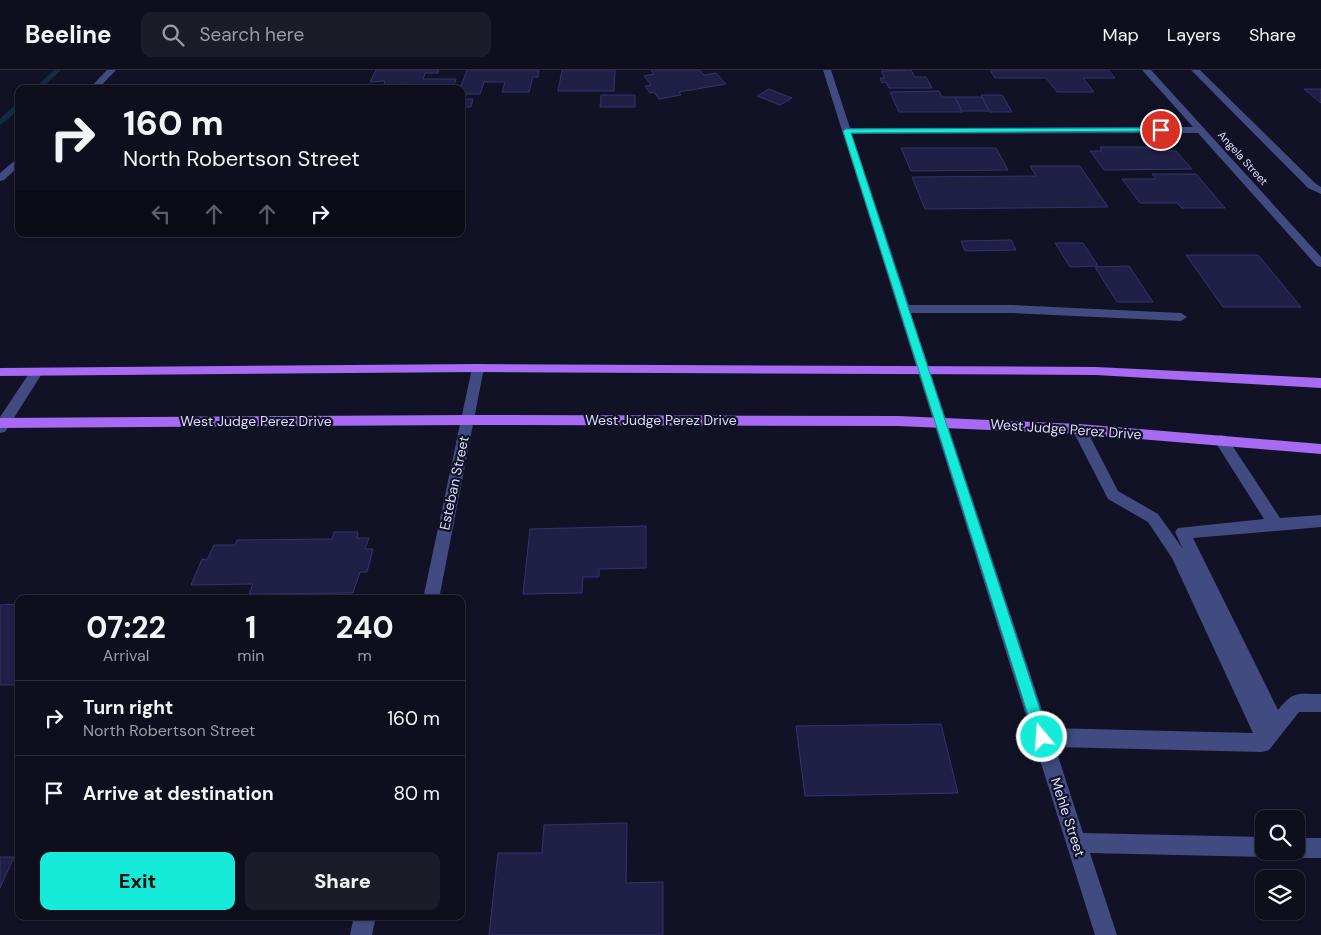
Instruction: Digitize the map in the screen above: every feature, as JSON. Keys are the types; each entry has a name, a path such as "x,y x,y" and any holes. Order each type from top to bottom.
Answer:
{"main road":[{"path":"0,372 478,368 1096,371 1321,383"},
{"name":"West Judge Perez Drive","path":"1,424 468,420 941,422 1079,429 1321,449"}],"street":[{"path":"97,85 112,70"},
{"name":"Mehle Street","path":"827,70 1106,935"},
{"name":"Angela Street","path":"1146,70 1321,264"},
{"path":"1195,70 1312,186 1321,191"},
{"path":"846,131 1200,130"},
{"path":"0,178 15,164"},
{"path":"904,309 1012,309 1181,317"},
{"name":"Esteban Street","path":"432,595 478,368"},
{"path":"1,424 37,372"},
{"path":"1079,429 1113,495 1153,518 1178,554 1271,733"},
{"path":"1221,440 1276,525"},
{"path":"1271,733 1182,532 1321,521"},
{"path":"1042,737 1262,743 1295,703 1321,703"},
{"path":"1076,843 1255,847"},
{"path":"1305,848 1321,848"},
{"path":"362,935 364,920"}],"building":[{"path":"376,70 439,70 438,73 425,73 423,79 456,79 454,85 384,85 385,81 370,82"},
{"path":"467,70 539,71 538,77 533,77 529,92 502,92 505,82 484,82 480,94 465,94 465,85 461,85"},
{"path":"562,70 615,70 614,91 558,91"},
{"path":"651,70 700,70 704,75 716,73 726,84 679,92 681,95 659,99 654,92 650,93 645,86 651,85 644,76 654,74"},
{"path":"911,70 915,77 926,77 932,88 889,88 886,82 882,83 880,78 885,78 881,71"},
{"path":"990,70 1108,70 1115,78 1083,78 1094,92 1057,92 1046,78 995,78"},
{"path":"769,89 792,98 780,105 757,96"},
{"path":"1304,89 1321,89 1321,103"},
{"path":"939,91 942,97 955,97 962,112 899,112 890,92"},
{"path":"601,95 635,95 635,107 600,107"},
{"path":"981,95 1002,95 1012,112 990,112"},
{"path":"955,97 982,97 989,111 962,111"},
{"path":"465,99 473,99 471,107 465,107"},
{"path":"1100,147 1161,147 1164,151 1176,151 1192,169 1104,170 1090,151 1102,151"},
{"path":"901,148 996,148 1008,170 911,171"},
{"path":"1030,166 1080,166 1108,207 925,209 912,177 1036,176"},
{"path":"1152,174 1196,174 1225,208 1182,208 1177,203 1140,203 1122,179 1156,179"},
{"path":"1011,240 1016,250 965,251 961,241"},
{"path":"1055,243 1083,243 1098,266 1070,267"},
{"path":"1186,255 1258,255 1301,307 1223,307"},
{"path":"1129,266 1153,302 1117,302 1095,267"},
{"path":"646,526 646,568 599,569 599,577 583,577 582,593 523,594 530,529"},
{"path":"334,532 358,532 357,538 369,538 365,549 373,549 367,572 360,572 353,593 249,594 253,584 191,585 202,559 207,560 214,545 235,545 237,540 332,539"},
{"path":"15,604 15,685 0,685 0,605"},
{"path":"941,724 958,793 805,796 796,726"},
{"path":"627,823 626,883 663,882 663,935 489,935 498,853 542,853 544,825"},
{"path":"0,857 14,857 0,888"}],"waterway":[{"path":"41,85 58,70"},
{"path":"0,123 15,110"}],"route":[{"path":"1042,737 846,131 1161,130"}]}
